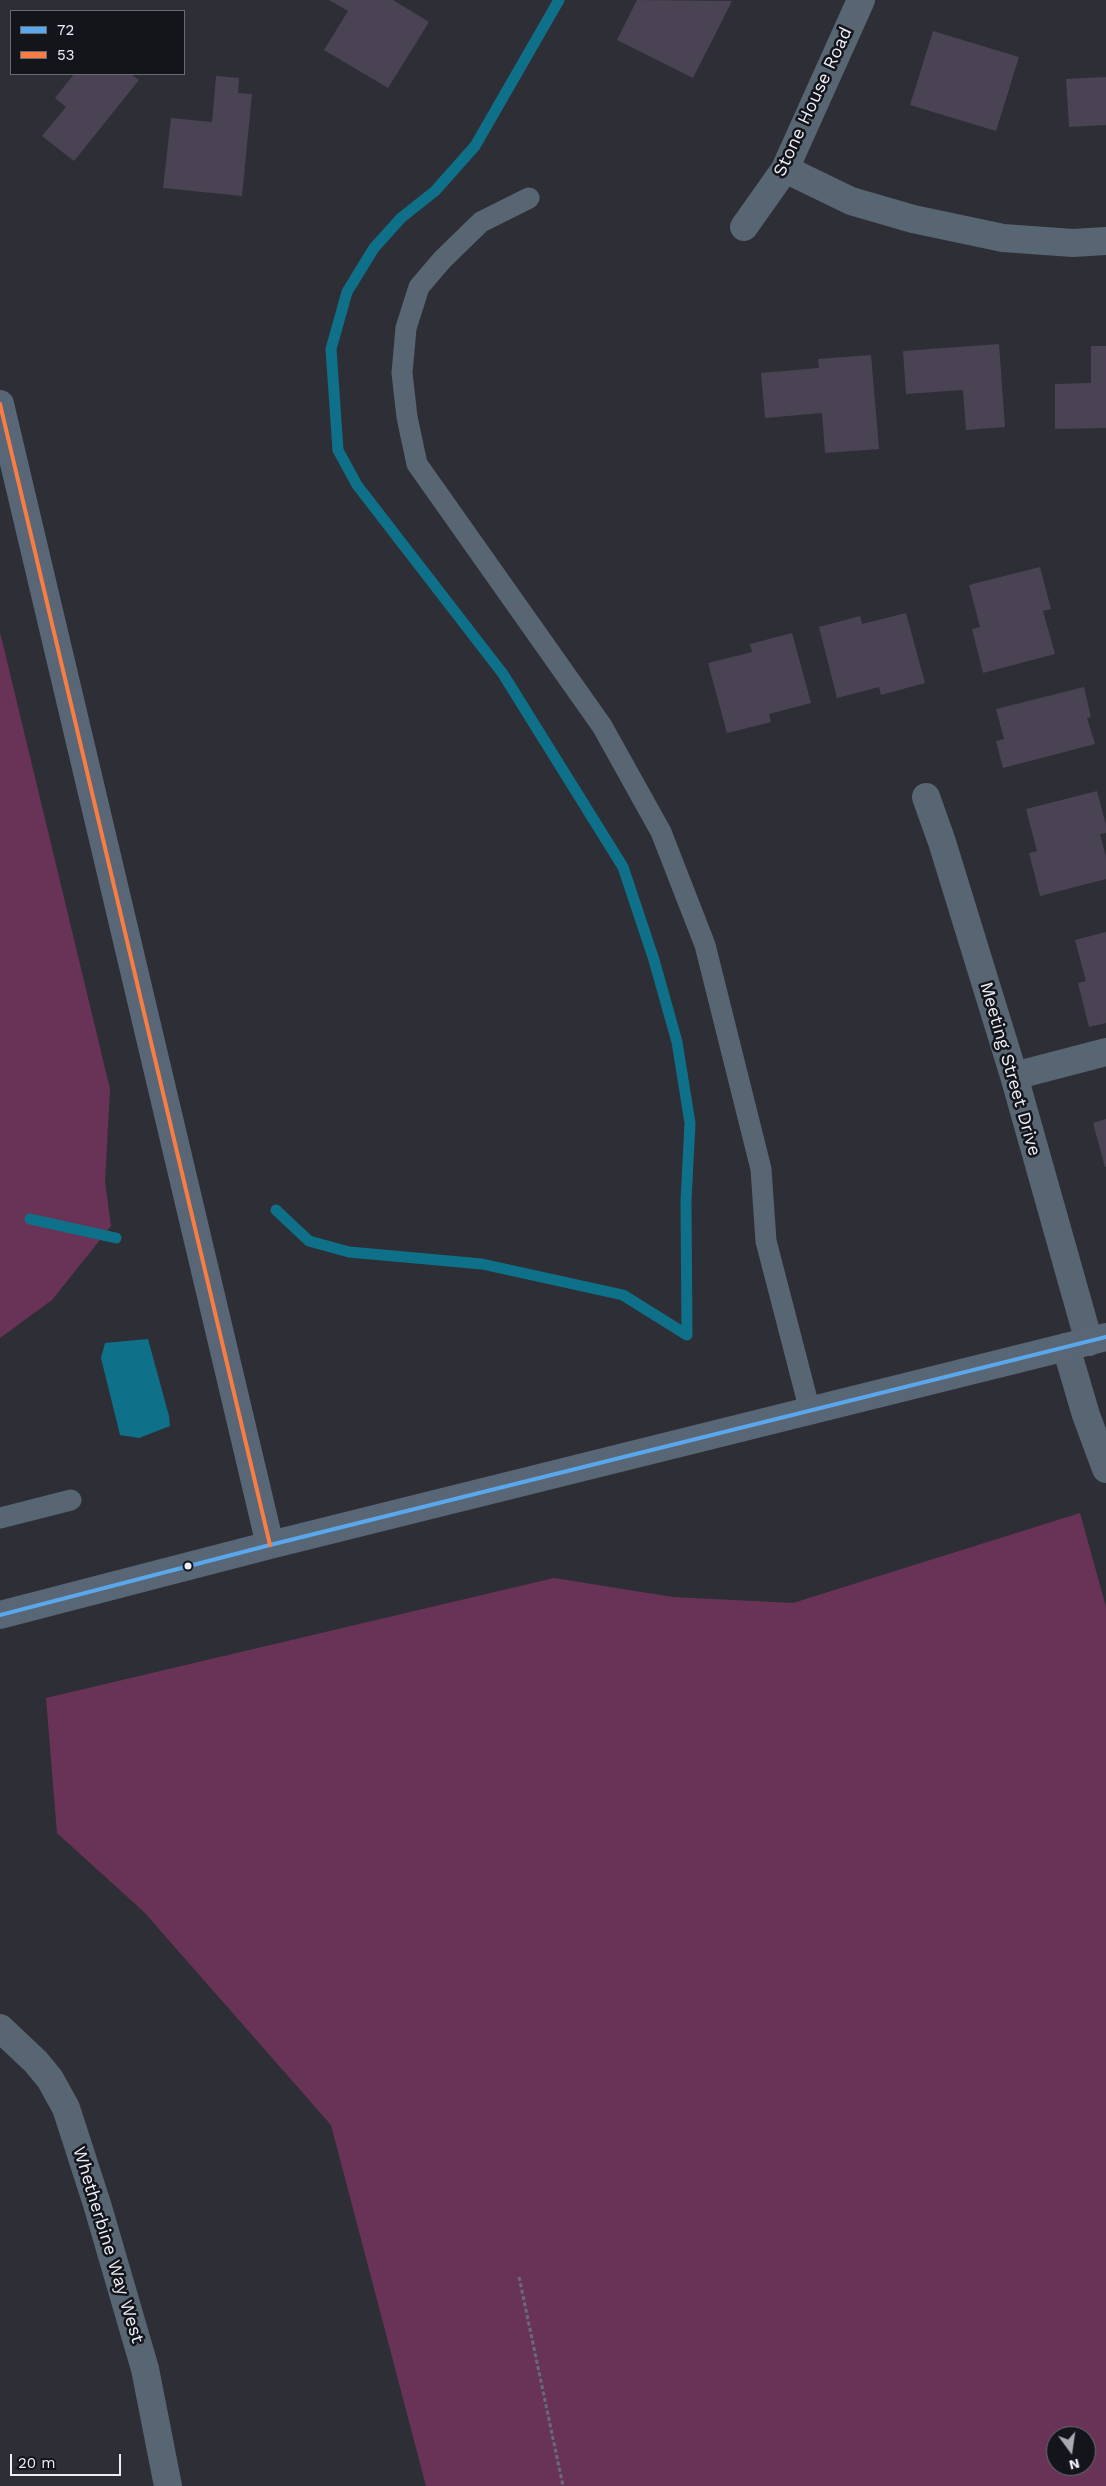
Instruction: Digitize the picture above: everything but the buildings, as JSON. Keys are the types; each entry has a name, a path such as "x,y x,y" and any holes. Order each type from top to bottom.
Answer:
{"street":[{"name":"Stone House Road","path":"744,227 785,169 861,0"},
{"path":"785,169 851,200 913,220 1003,238 1073,243 1106,241"},
{"path":"0,404 270,1544"},
{"name":"Meeting Street Drive","path":"926,797 942,842 1014,1076 1087,1342 1086,1415 1106,1469"},
{"path":"1014,1076 1106,1052"},
{"path":"0,1615 270,1544 1087,1342"},
{"name":"Whetherbine Way West","path":"0,2028 36,2062 50,2079 66,2108 98,2204 145,2369 168,2486"}],"lane":[{"path":"529,198 481,222 442,260 419,287 406,328 402,373 407,417 417,464 602,726 661,832 705,945 761,1169 766,1241 810,1411"},
{"path":"0,1518 71,1500"}],"path":[{"path":"519,2277 563,2486"}],"shaded area":[{"path":"0,632 110,1089 105,1182 111,1226 52,1300 0,1338"},
{"path":"1080,1513 1106,1607 1106,2486 426,2486 331,2125 144,1912 57,1833 46,1698 554,1578 673,1597 793,1603"}],"water":[{"path":"148,1339 170,1426 139,1438 120,1435 101,1358 105,1343"}],"waterway":[{"path":"559,0 475,146 435,191 401,218 374,248 347,292 331,349 338,450 357,485 503,674 623,867 654,960 677,1042 690,1123 686,1201 687,1335"},
{"path":"276,1210 309,1241 349,1252 482,1264 623,1295 687,1335"},
{"path":"30,1219 116,1238"}],"transit line":[{"name":"53","path":"0,404 270,1545"},
{"name":"72","path":"0,1615 270,1545 1106,1337"}]}
